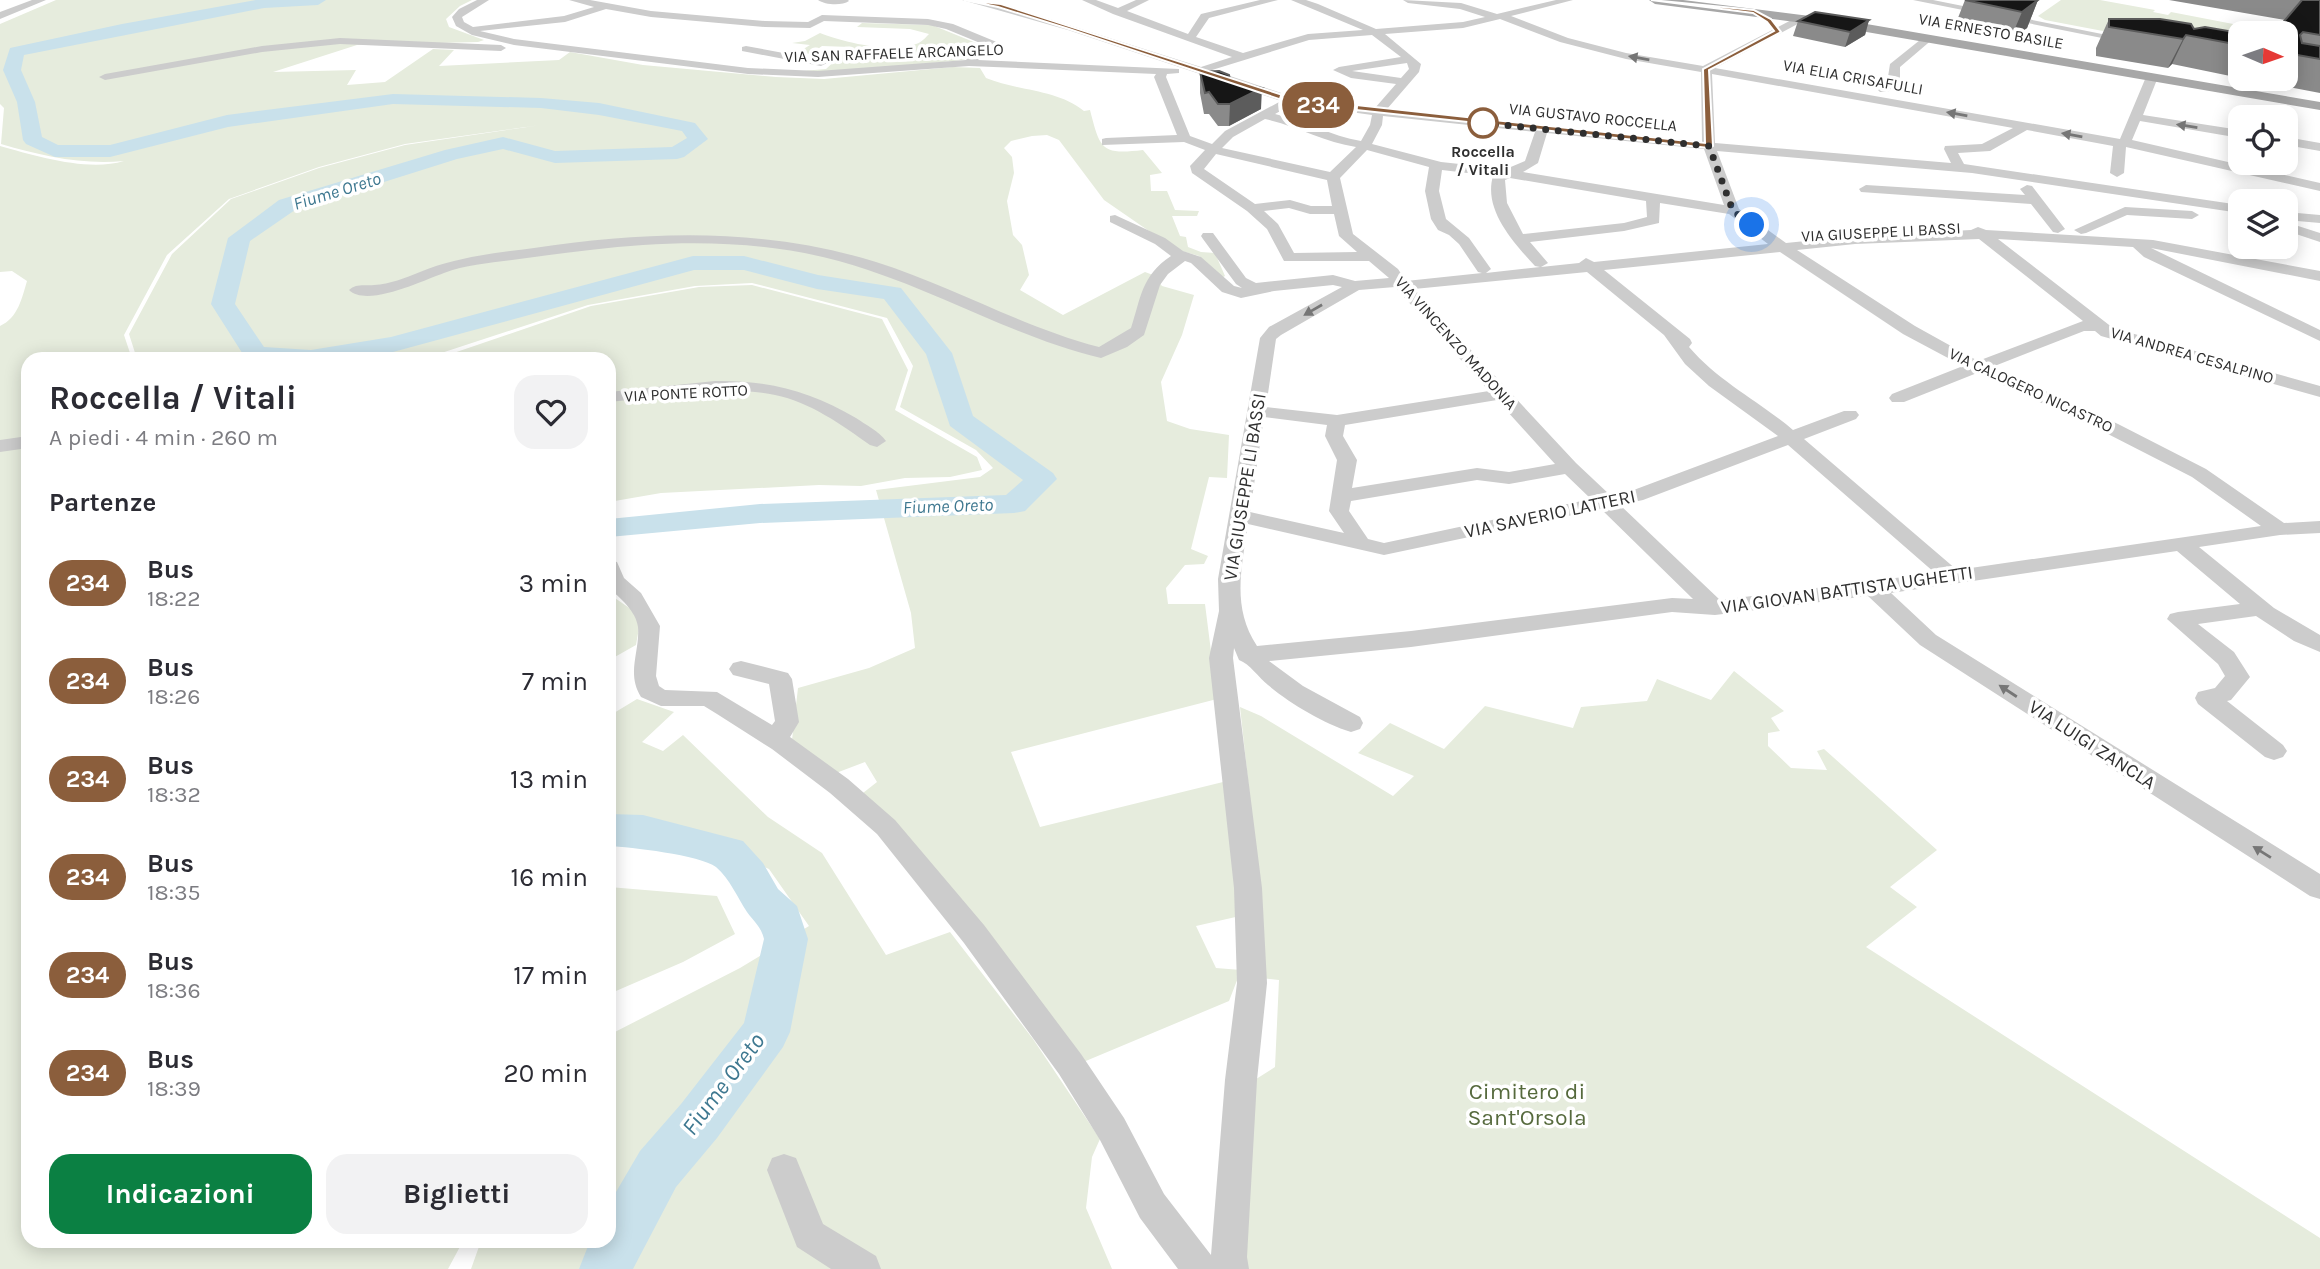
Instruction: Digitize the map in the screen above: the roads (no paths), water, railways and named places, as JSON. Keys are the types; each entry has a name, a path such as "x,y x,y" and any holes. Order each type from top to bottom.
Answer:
{"main road":[{"name":"VIA ERNESTO BASILE","path":"1655,0 1801,18 1930,38 2320,106"},
{"name":"VIA ERNESTO BASILE","path":"1705,0 1855,19 2320,97"}],"street":[{"path":"484,0 463,11 457,17 460,24 469,30 565,19 629,0"},
{"path":"574,0 651,14 765,24 810,25 845,1"},
{"path":"823,0 845,1"},
{"name":"VIA GUSTAVO ROCCELLA","path":"967,0 988,1 1291,100 1378,112 1709,146 1725,136 2104,188 2199,209"},
{"path":"1087,0 1243,57"},
{"path":"1117,12 1144,0"},
{"path":"1217,0 1244,6"},
{"path":"1190,38 1205,16 1273,0"},
{"path":"1107,142 1185,138 1212,150 1334,177 1361,149 1376,125 1378,112 1415,70 1415,64 1379,32 1359,21 1296,0"},
{"name":"VIA ELIA CRISAFULLI","path":"1408,0 1461,6 1592,49 1706,69 1881,93 2024,127 2172,152 2270,178 2320,187"},
{"path":"1479,0 1517,12"},
{"path":"1194,70 1308,37 1463,25 1568,0"},
{"path":"1918,0 2146,42"},
{"path":"1925,0 2146,42"},
{"path":"0,16 37,1"},
{"path":"1399,8 1422,29"},
{"path":"1754,12 1769,20 1778,32"},
{"path":"822,18 928,22 948,26 995,45 982,49 969,64"},
{"path":"1733,211 1709,146 1706,69 1801,18"},
{"name":"VIA SAN RAFFAELE ARCANGELO","path":"469,30 514,43 786,74 847,73 969,64 1194,70"},
{"path":"2107,35 2146,42"},
{"path":"1881,93 1894,77 1894,66 1930,38"},
{"path":"105,77 262,49 340,41 449,47 559,47"},
{"path":"746,49 821,63"},
{"path":"768,54 755,63 784,70 786,74"},
{"path":"1354,55 1326,63 1351,75 1403,82"},
{"path":"1339,70 1409,59"},
{"path":"1163,71 1161,84 1185,138"},
{"path":"2117,173 2122,143 2152,77"},
{"path":"1291,100 1229,134 1197,166 1197,170 1252,208 1273,228 1289,258 1370,256"},
{"path":"1707,107 1720,114 1725,136"},
{"path":"1264,114 1294,122 1335,141 1361,149 1402,154 1436,168 1512,174 1733,211 1778,243"},
{"path":"2135,117 2228,132"},
{"path":"2013,226 1950,149 1985,148 2024,127"},
{"path":"1540,263 1518,239 1501,205 1498,178 1512,174 1531,163 1542,129"},
{"path":"2298,143 2320,147"},
{"path":"1436,168 1434,202 1442,226 1455,231 1483,269"},
{"path":"2017,175 2058,229"},
{"name":"VIA VINCENZO MADONIA","path":"1334,177 1346,236 1399,282 1569,467 1715,608"},
{"path":"2104,188 2146,241 2140,248 2148,254 2320,336"},
{"path":"1866,189 2035,200"},
{"path":"1518,239 1624,227 1654,220 1653,197"},
{"path":"1252,208 1290,204 1310,210 1340,210"},
{"path":"2199,209 2228,217"},
{"path":"2081,230 2124,212 2228,209"},
{"path":"1115,219 1183,256 1196,260 1228,289 1241,293 1333,280 1354,286"},
{"path":"2298,221 2320,219"},
{"name":"VIA GIUSEPPE LI BASSI","path":"1351,723 1292,692 1247,655 1230,612 1228,579 1241,516 1268,338 1275,331 1354,286 1778,243 1855,240 2013,226 2081,230 2320,276"},
{"path":"2298,226 2320,236"},
{"name":"VIA GIUSEPPE LI BASSI","path":"1978,231 2146,241"},
{"name":"VIA ANDREA CESALPINO","path":"1978,231 2107,332 2320,392"},
{"path":"1208,236 1241,281 1252,288 1266,289"},
{"path":"357,290 398,288 430,271 453,265 592,244 642,240 755,240 790,244 872,265 987,315 1101,353 1138,331 1142,322 1142,310 1158,273 1170,261 1183,256"},
{"name":"VIA CALOGERO NICASTRO","path":"1778,243 1909,330 1975,366 2111,428 2199,473 2280,529"},
{"name":"VIA GIUSEPPE LI BASSI","path":"1399,282 1540,263 1586,263"},
{"path":"1586,263 1672,336 1683,353 1739,401 1768,418 1951,576"},
{"path":"1898,398 2082,326 2098,326"},
{"name":"VIA PONTE ROTTO","path":"616,396 742,387 777,390 846,419 877,441"},
{"path":"1258,411 1337,421 1500,394"},
{"name":"VIA SAVERIO LATTERI","path":"1241,516 1384,549 1636,496 1850,415"},
{"path":"1337,421 1334,436 1347,460 1339,511 1361,544"},
{"path":"0,446 21,443"},
{"path":"1342,496 1477,474 1509,478 1569,467"},
{"name":"VIA GIOVAN BATTISTA UGHETTI","path":"1247,655 1411,639 1672,605 1715,608 1873,589 2280,529 2320,527"},
{"path":"2182,544 2262,608 2304,638 2320,644"},
{"path":"616,583 645,614 649,626 644,676 649,691 661,698 708,698 776,740 839,786 886,827 974,934 1070,1064 1112,1129 1152,1206 1200,1269"},
{"name":"VIA LUIGI ZANCLA","path":"1873,589 1928,640 2320,888"},
{"path":"2262,608 2178,618 2226,658 2238,677 2223,694 2207,698 2274,751"},
{"path":"1230,612 1221,658 1248,888 1252,983 1240,1093 1229,1257 1231,1269"},
{"path":"741,669 780,679 787,722 776,740"},
{"path":"784,1170 809,1234 863,1269"}],"waterway":[{"name":"Fiume Oreto","path":"255,352 223,304 239,238 287,205 452,154 503,143 555,157 677,153 698,139 688,127 599,109 541,103 393,99 227,121 110,151 55,151 33,140 26,102 12,70 16,52 264,3 318,0"},
{"name":"Fiume Oreto","path":"346,352 393,344 693,263 744,263 817,282 892,293 939,353 960,420 1042,479 1014,504 760,514 616,527"},
{"name":"Fiume Oreto","path":"616,830 643,831 728,853 748,875 763,901 781,919 786,939 766,1032 699,1121 658,1169 616,1244"},
{"name":"Fiume Oreto","path":"606,1269 615,1248"}],"place":[{"name":"Roccella / Vitali","path":"1483,123"}],"park label":[{"name":"Cimitero di Sant'Orsola","path":"1527,1104"}]}
